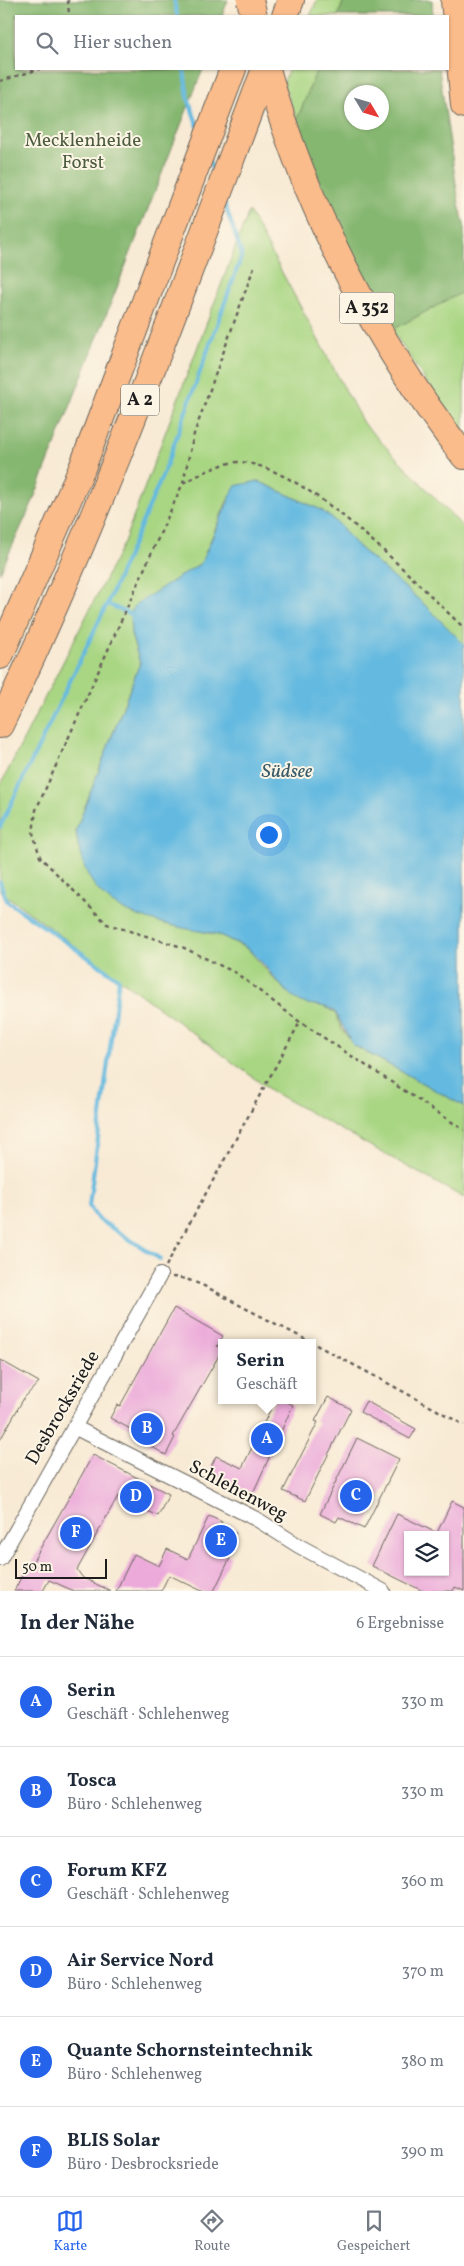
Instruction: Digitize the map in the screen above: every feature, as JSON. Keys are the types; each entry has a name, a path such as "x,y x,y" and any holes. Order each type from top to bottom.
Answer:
{"highway":[{"path":"250,0 254,15"},
{"path":"254,15 259,0"},
{"path":"285,15 291,0"},
{"path":"454,0 464,105"},
{"name":"A 2","path":"0,656 82,468 233,70"},
{"name":"A 2","path":"0,726 38,646 111,478 266,70"},
{"name":"A 352","path":"266,70 322,218 352,280 395,358 464,456"}],"street":[{"name":"Desbrocksriede","path":"0,1559 160,1275"},
{"name":"Schlehenweg","path":"74,1427 258,1520 299,1546 384,1591"}],"path":[{"path":"68,0 69,15"},
{"path":"0,81 37,70"},
{"path":"254,267 194,434 183,483 36,810 33,834 40,857 107,924 182,947 236,973 300,1022 464,1130"},
{"path":"183,483 215,468 239,462 270,471 298,484 348,520 464,628"},
{"path":"300,1022 160,1275 182,1278 208,1289 305,1339"},
{"path":"316,1345 464,1425"}],"green space":[{"name":"Mecklenheide Forst","path":"0,0 228,0 222,15 15,15 15,70 203,70 33,501 0,573"},
{"path":"317,0 344,0 338,15 310,15"},
{"path":"344,0 432,0 433,15 338,15"},
{"path":"289,70 317,70 297,120 283,83"},
{"path":"317,70 439,70 459,204 464,224 464,291 392,330 331,214 297,120"},
{"path":"249,211 363,423 464,528 464,644 426,606 355,544 339,524 321,510 258,481 227,501 201,563 171,582 131,634 140,663 76,830 78,847 125,911 163,923 222,936 248,949 275,980 300,1002 323,1006 335,1013 342,1029 353,1045 464,1106 464,1198 273,1092 0,891 0,786 124,542"},
{"path":"464,291 464,439 392,330"}],"water":[{"name":"Südsee","path":"258,481 321,510 339,524 355,544 426,606 464,644 464,1106 353,1045 335,1012 327,1007 303,1003 292,996 246,947 219,935 161,923 124,910 97,889 87,873 80,854 76,830 140,663 131,634 130,614 136,604 201,563 235,486"}],"building":[{"path":"174,1308 223,1336 221,1339 218,1339 218,1357 173,1436 175,1437 166,1455 147,1444 149,1439 110,1418 117,1405 120,1406"},
{"path":"0,1360 39,1382 24,1398 0,1440"},
{"path":"328,1397 351,1409 305,1501 283,1491 318,1422 315,1421"},
{"path":"366,1401 416,1429 410,1439 360,1412"},
{"path":"273,1404 293,1405 253,1493 207,1475 216,1456 242,1468"},
{"path":"357,1438 399,1459 364,1529 339,1517 336,1522 320,1514"},
{"path":"93,1455 169,1494 158,1516 118,1496 77,1570 83,1578 111,1591 74,1591 49,1580 43,1591 14,1591 26,1568 28,1570"},
{"path":"452,1501 464,1507 464,1591 455,1587 453,1591 423,1591 372,1566 397,1514 433,1531 404,1531 404,1576 449,1576 449,1531 438,1531"},
{"path":"209,1516 222,1522 220,1525 236,1533 225,1554 231,1556 214,1591 202,1591 169,1575 161,1591 116,1591 134,1554 159,1566 167,1549 188,1559"}],"waterway":[{"path":"174,0 177,15"},
{"path":"184,70 188,98 199,130"},
{"path":"209,160 214,175"},
{"path":"130,614 107,604 164,472 242,255 225,205"},
{"path":"0,827 107,604"},
{"path":"0,882 7,901 119,979 89,1206 98,1219 160,1259"}],"place":[{"name":"Tosca","path":"147,1429"},
{"name":"Serin","path":"267,1439"},
{"name":"Forum KFZ","path":"356,1496"},
{"name":"Air Service Nord","path":"136,1497"},
{"name":"BLIS Solar","path":"76,1533"},
{"name":"Quante Schornsteintechnik","path":"221,1541"}]}
